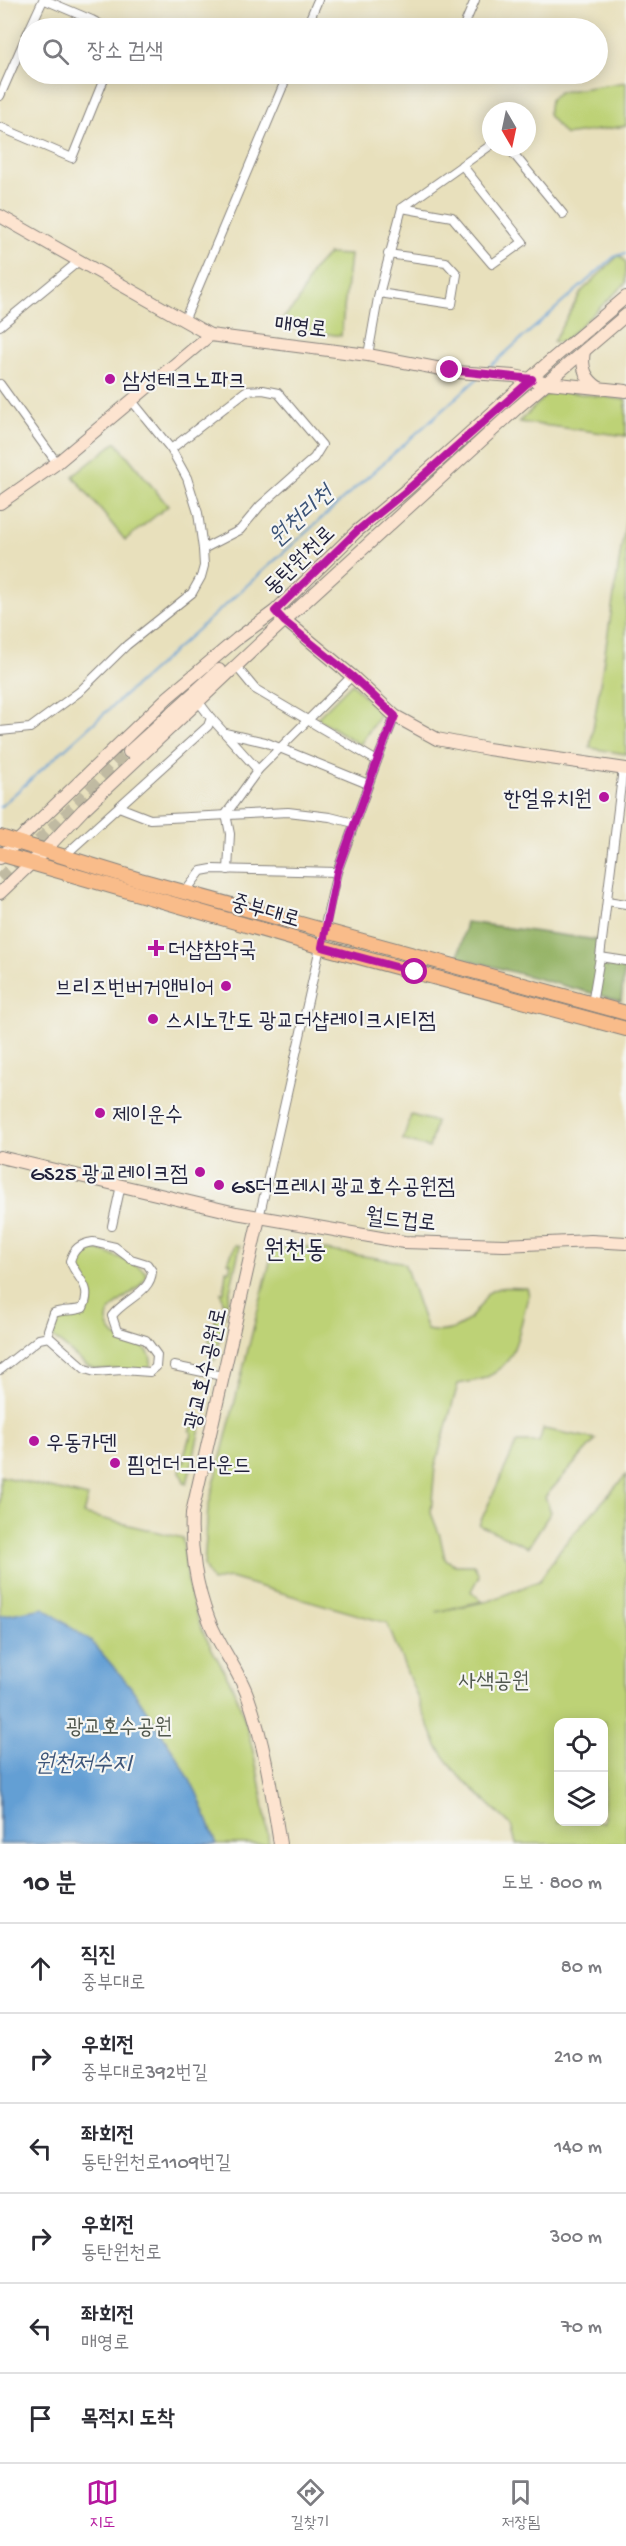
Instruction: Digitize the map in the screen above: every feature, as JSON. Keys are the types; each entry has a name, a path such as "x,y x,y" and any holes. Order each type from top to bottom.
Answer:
{"main road":[{"name":"중부대로","path":"8,839 63,858 626,1013"},
{"name":"중부대로","path":"1,855 32,862 322,947 626,1029"}],"street":[{"path":"35,18 44,0 84,18"},
{"path":"310,18 318,0"},
{"path":"467,18 475,0"},
{"path":"0,96 18,55"},
{"path":"0,127 72,158 102,84"},
{"path":"184,321 284,84"},
{"path":"368,355 388,254 402,208 482,151"},
{"path":"515,156 563,214"},
{"path":"402,208 452,217 492,264 523,242 462,165"},
{"name":"매영로","path":"0,216 210,335 368,355 457,372 514,376 549,383 626,391"},
{"path":"379,293 452,304 457,274 446,262 388,254"},
{"path":"2,321 78,261"},
{"name":"동탄원천로","path":"1,855 8,839 168,697 237,639 275,611 357,531 405,492 550,361 626,297"},
{"name":"동탄원천로","path":"0,893 82,810 198,701 517,408 626,315"},
{"path":"0,503 57,463 210,335"},
{"path":"584,351 582,364 585,374 599,388"},
{"path":"0,384 57,463"},
{"path":"171,449 246,391 263,390 278,393 322,445 314,458 260,506 240,530 203,549"},
{"path":"0,732 30,728 79,692 127,645 192,593 204,566 198,513 187,478 171,449 132,400"},
{"path":"285,622 244,648 126,749 275,611 395,716 437,739 488,749 625,768 592,1004"},
{"path":"236,666 255,689 377,761"},
{"path":"228,870 230,834 226,814 258,770 352,676"},
{"path":"198,701 258,770"},
{"name":"광교호수공원로","path":"280,1844 261,1735 240,1677 209,1621 194,1560 192,1513 322,947 337,872 395,716"},
{"path":"63,858 208,726 211,718"},
{"path":"225,733 280,748 368,784"},
{"path":"119,807 150,819 288,812 330,817 354,824"},
{"name":"중부대로","path":"185,892 201,871 337,872"},
{"path":"607,901 626,904"},
{"path":"600,957 626,961"},
{"name":"월드컵로","path":"0,1157 259,1218 404,1242 504,1245 591,1241 626,1243"},
{"path":"112,1226 121,1185"},
{"path":"93,1242 115,1247 131,1259 147,1264 152,1271 149,1284 117,1308 112,1316 117,1331 146,1340 157,1355 156,1367 150,1372 122,1370 95,1372 85,1369 49,1337 48,1330 54,1313 63,1309 76,1311 83,1308 87,1298 87,1289 70,1261 74,1251 82,1243 93,1242"},
{"path":"0,1370 39,1339 49,1337"},
{"path":"174,1366 222,1376"}],"green space":[{"path":"626,82 626,126 565,135 548,115 550,100 559,92"},
{"path":"328,254 350,255 341,336 276,326 298,302 312,271"},
{"path":"619,255 626,262 626,283 563,342 553,342 582,291"},
{"path":"552,390 626,400 626,436 519,422"},
{"path":"116,442 168,506 125,540 73,476"},
{"path":"626,518 626,754 590,748"},
{"path":"352,683 380,714 360,745 317,718"},
{"path":"466,922 597,940 596,961 625,965 621,1001 458,957"},
{"path":"411,1115 436,1122 429,1148 403,1140"},
{"name":"사색공원","path":"287,1244 401,1262 405,1265 427,1330 450,1330 463,1324 474,1314 488,1293 494,1290 508,1287 527,1288 529,1295 520,1330 506,1363 485,1378 458,1384 435,1467 431,1513 440,1536 445,1559 455,1565 474,1565 479,1576 471,1591 482,1601 436,1612 489,1601 539,1581 562,1547 626,1475 626,1844 516,1844 511,1825 457,1774 437,1746 387,1623 230,1578 212,1581 204,1566 208,1508 272,1254"},
{"path":"235,1245 240,1246 227,1304 223,1303 221,1292 224,1292 226,1270 229,1271 231,1263 228,1262"},
{"path":"89,1248 111,1254 146,1273 137,1289 119,1302 107,1316 108,1325 115,1336 139,1345 148,1352 151,1365 145,1370 95,1369 86,1365 53,1337 55,1319 79,1315 87,1311 91,1305 90,1291 76,1262 79,1252"},
{"path":"226,1308 215,1360 210,1359 208,1348 212,1348 213,1343 209,1342 212,1330 215,1331 217,1324 214,1323 219,1310"},
{"path":"194,1424 201,1425 187,1484 184,1483 180,1471 182,1461 185,1461 184,1455"},
{"path":"543,1429 596,1439 545,1497 551,1512 528,1547 479,1525 517,1442 539,1442"},
{"name":"광교호수공원","path":"0,1476 88,1497 83,1514 183,1538 193,1606 205,1636 237,1697 248,1732 261,1788 269,1844 0,1844"}],"water":[{"name":"원천저수지","path":"44,1608 93,1643 131,1687 179,1760 197,1793 217,1844 0,1844 0,1616"}],"waterway":[{"name":"원천리천","path":"486,370 614,257 626,253"},
{"name":"원천리천","path":"0,807 478,378"}],"tunnel":[{"path":"0,879 129,752"}],"place":[{"name":"삼성테크노파크","path":"110,379"},
{"name":"한얼유치원","path":"604,797"},
{"name":"더샵참약국","path":"156,948"},
{"name":"브리즈번버거앤비어","path":"226,986"},
{"name":"스시노칸도 광교더샵레이크시티점","path":"153,1019"},
{"name":"제이운수","path":"100,1113"},
{"name":"GS25 광교레이크점","path":"200,1172"},
{"name":"GS더프레시 광교호수공원점","path":"219,1185"},
{"name":"우동카덴","path":"34,1441"},
{"name":"핌언더그라운드","path":"115,1463"}],"district":[{"name":"원천동","path":"295,1248"}],"route":[{"path":"415,972 322,947 337,872 395,716 275,611 357,531 405,492 532,379 450,370"}]}
